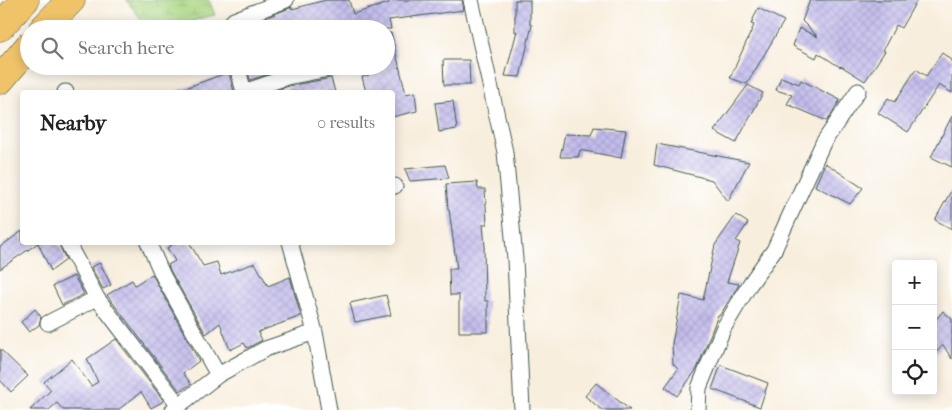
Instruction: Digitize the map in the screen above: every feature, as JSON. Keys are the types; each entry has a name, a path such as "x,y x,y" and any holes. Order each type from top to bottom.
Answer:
{"highway":[{"path":"0,27 25,0"},
{"path":"52,20 71,0"},
{"path":"0,80 20,57"}],"street":[{"path":"234,20 286,0"},
{"path":"471,0 506,161 515,259 522,410"},
{"path":"239,75 243,90"},
{"path":"250,90 301,75"},
{"path":"698,410 699,388 723,329 750,284 774,250 823,143 858,91"},
{"path":"69,245 97,298 175,407 218,375 265,349 315,332"},
{"path":"149,245 163,276 218,375"},
{"path":"291,245 315,332 329,410"},
{"path":"48,322 97,298"}],"green space":[{"path":"126,0 209,0 215,15 196,20 142,20"}],"building":[{"path":"326,0 349,0 353,14 389,3 389,0 462,0 464,10 389,20 261,20 292,7 292,9"},
{"path":"515,0 530,0 530,25 532,25 520,77 505,76 517,31 515,32"},
{"path":"810,0 917,0 901,28 896,25 883,50 885,51 865,81 818,53 816,58 793,46 799,28 818,37 802,21"},
{"path":"758,8 784,21 747,84 730,78 754,25 751,24"},
{"path":"395,49 406,94 415,92 417,111 395,116 395,90 365,90 362,77 369,75 395,75"},
{"path":"942,53 952,60 952,93 939,85 908,132 878,113 888,98 895,102 916,69 926,76"},
{"path":"443,60 469,60 470,85 444,85"},
{"path":"221,75 230,75 234,90 180,90"},
{"path":"249,75 265,75 250,80"},
{"path":"781,77 799,84 801,80 840,100 827,121 787,104 792,95 776,90"},
{"path":"331,78 334,90 277,90"},
{"path":"748,85 763,93 736,143 714,131"},
{"path":"453,101 457,129 439,132 435,103"},
{"path":"952,116 952,167 931,157"},
{"path":"594,127 626,130 621,158 580,150 578,157 560,157 565,134 591,135"},
{"path":"657,144 749,162 728,201 712,180 654,165"},
{"path":"825,163 863,188 850,204 815,186"},
{"path":"445,165 449,178 410,181 405,169"},
{"path":"477,182 478,189 485,189 487,224 483,224 485,301 488,301 488,332 459,332 459,295 450,295 449,269 457,269 446,184"},
{"path":"952,189 952,229 935,220"},
{"path":"736,215 748,223 736,241 740,243 727,282 739,284 720,315 718,315 697,369 677,396 665,387 678,369 673,364 672,344 681,295 703,300 715,245"},
{"path":"20,232 20,245 35,245 0,269 0,247"},
{"path":"39,245 59,245 66,260 51,271"},
{"path":"172,245 191,245 203,266 217,262 221,275 255,263 268,286 290,277 301,316 258,332 262,340 247,348 244,343 230,350 220,323 206,334 171,272 168,265 175,261 167,248"},
{"path":"100,263 111,285 103,289 91,267"},
{"path":"152,274 199,361 183,373 191,384 180,391 107,295 132,280 135,285"},
{"path":"74,276 84,294 62,305 53,286"},
{"path":"386,295 391,315 355,322 350,303"},
{"path":"35,309 41,317 39,325 29,332 21,322"},
{"path":"943,311 952,319 952,359 943,345 937,352 937,318"},
{"path":"116,339 164,401 151,408 141,392 118,410 63,410 57,403 49,410 30,410 51,390 44,382 72,359 91,386 98,382 87,359"},
{"path":"0,349 28,376 11,392 0,380"},
{"path":"721,365 768,383 760,407 712,389"},
{"path":"596,383 630,410 602,410 585,396"}]}
